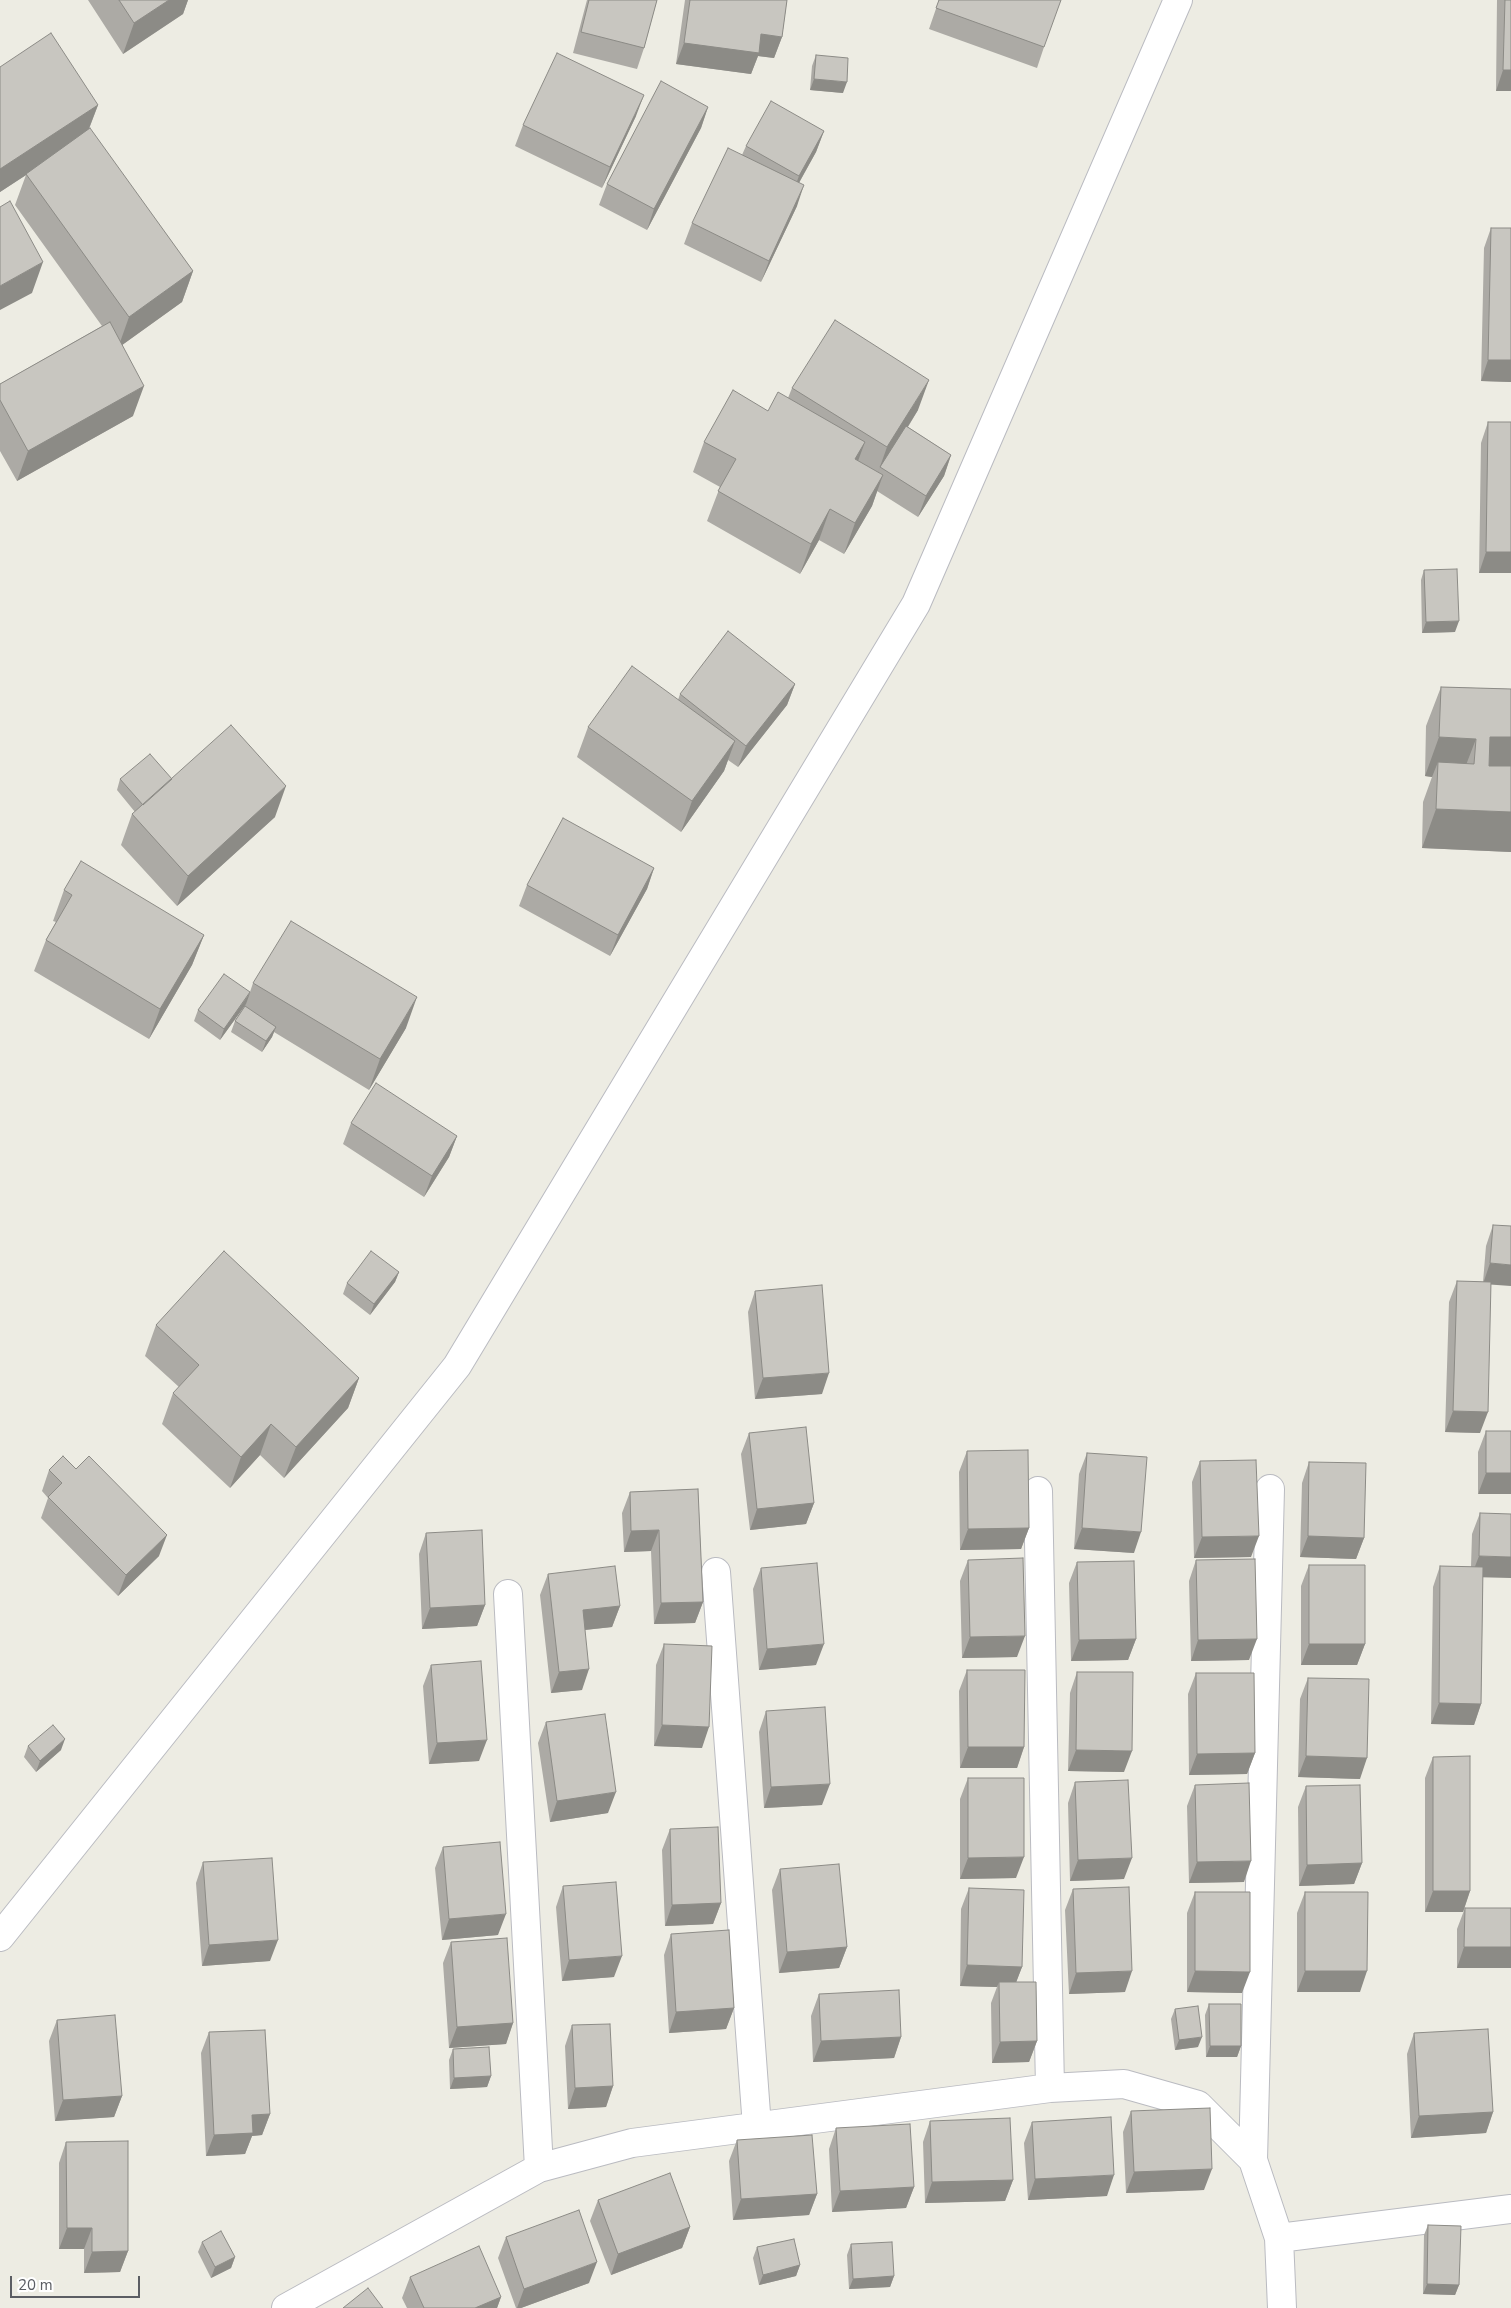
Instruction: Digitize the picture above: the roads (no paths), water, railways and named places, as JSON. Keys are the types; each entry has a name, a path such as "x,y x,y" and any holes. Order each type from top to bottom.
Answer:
{"street":[{"path":"0,1937 458,1366 916,604 1178,0"},
{"path":"1270,1489 1254,2160 1279,2238 1282,2308"},
{"path":"1038,1491 1050,2088"},
{"path":"716,1572 757,2127"},
{"path":"508,1594 540,2168"},
{"path":"286,2308 540,2168 632,2143 1050,2088 1124,2084 1198,2105 1254,2160"},
{"path":"1279,2238 1511,2209"}]}
